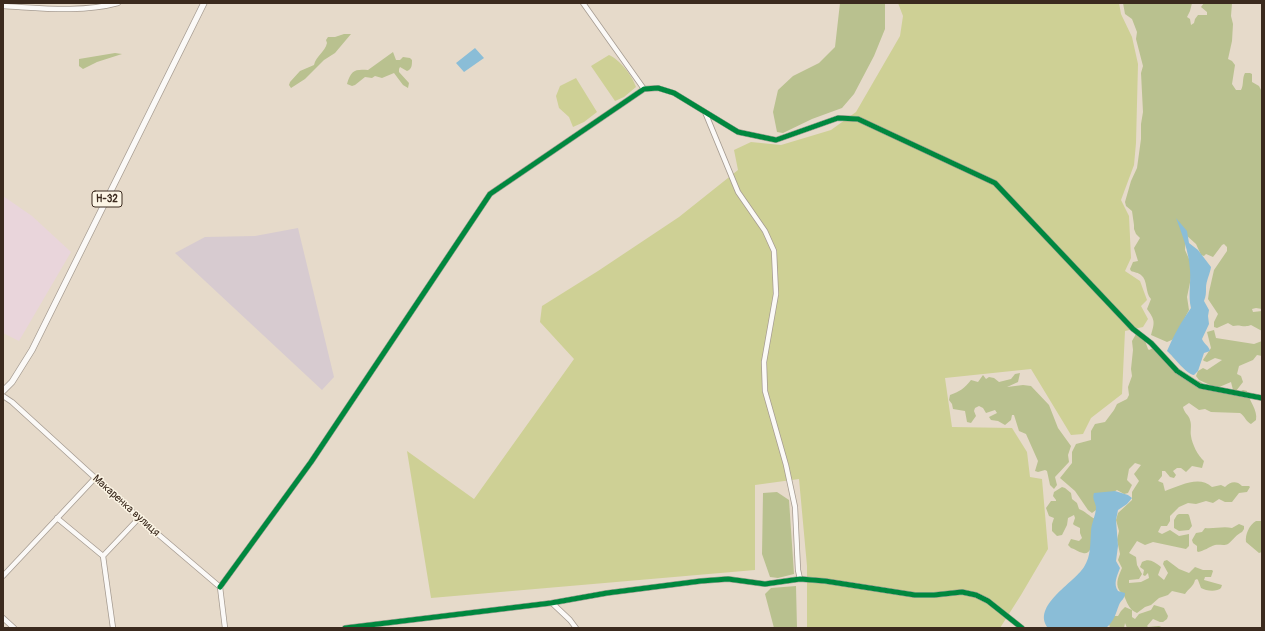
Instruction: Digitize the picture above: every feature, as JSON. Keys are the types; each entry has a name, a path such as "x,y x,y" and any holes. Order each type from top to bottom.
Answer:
{"main road":[{"name":"Н-32","path":"3,391 12,382 32,350 204,3"}],"street":[{"path":"3,6 101,8 118,3"},
{"path":"583,3 644,89"},
{"path":"225,628 220,588 311,462 490,194 644,89 658,88 674,93 738,132 776,140 838,118 858,119 995,183 1133,329 1151,342 1177,371 1200,386 1262,398"},
{"path":"705,112 738,192 766,231 774,251 776,294 764,362 765,391 786,465 794,507 798,570 800,579"},
{"name":"Макаренка вулиця","path":"3,396 12,402 139,518 220,588"},
{"path":"3,576 95,478"},
{"path":"57,518 103,556 113,628"},
{"path":"103,556 139,518"},
{"path":"345,628 552,603 607,593 700,581 728,579 765,584 800,579 826,581 915,595 934,595 962,592 976,595 988,601 1022,628"},
{"path":"552,603 570,620 576,628"},
{"path":"3,618 14,628"}],"shaded area":[{"path":"3,196 32,216 71,252 19,341 3,333"},
{"path":"298,228 334,377 322,390 175,253 205,237 255,236"}],"green space":[{"path":"840,3 885,3 885,29 874,56 854,94 842,108 812,119 783,133 777,132 773,112 778,90 793,76 819,63 835,47"},
{"path":"898,3 1119,3 1121,14 1132,37 1138,64 1134,165 1121,200 1129,216 1131,258 1125,271 1140,281 1147,300 1141,306 1148,319 1143,327 1125,331 1122,394 1091,418 1083,434 1071,435 1031,369 945,378 952,427 1012,428 1027,452 1030,477 1042,479 1048,549 1000,628 807,628 807,566 799,479 755,485 755,570 431,598 407,451 474,499 574,359 540,322 542,306 679,217 738,170 734,150 751,142 781,145 831,130 856,112 900,36 903,16"},
{"path":"1123,3 1192,3 1187,17 1190,19 1191,25 1194,23 1198,15 1207,15 1207,12 1201,7 1204,3 1232,3 1232,41 1228,59 1235,65 1232,84 1236,90 1241,90 1245,73 1250,73 1252,74 1252,82 1259,86 1261,90 1262,309 1252,309 1253,312 1262,311 1262,331 1251,325 1233,326 1228,323 1217,328 1214,327 1214,322 1218,314 1208,299 1209,292 1214,270 1227,251 1227,247 1224,244 1222,245 1213,257 1206,254 1204,256 1201,255 1196,244 1186,235 1185,250 1193,268 1187,297 1189,310 1174,339 1167,342 1151,335 1154,321 1147,309 1151,299 1146,283 1143,277 1130,269 1133,262 1138,261 1134,248 1140,238 1134,229 1132,211 1126,206 1125,202 1131,181 1137,168 1141,139 1143,112 1141,73 1143,66 1136,39 1137,32 1132,19 1125,14"},
{"path":"344,34 351,34 335,53 324,60 305,79 291,88 289,85 290,82 300,71 314,65 326,46 326,40 328,37 335,37"},
{"path":"393,52 396,60 400,60 403,57 410,58 412,60 409,70 407,71 400,67 399,69 399,72 409,83 408,88 403,85 394,73 382,78 375,76 372,78 365,77 352,86 347,84 354,71 368,70"},
{"path":"115,53 122,54 97,62 83,69 79,66 79,59"},
{"path":"609,55 625,68 636,87 624,97 615,101 591,66"},
{"path":"576,78 597,112 584,122 573,127 569,117 559,108 556,96 560,86"},
{"path":"1214,330 1216,338 1254,344 1262,341 1262,356 1257,355 1253,360 1239,366 1237,374 1241,376 1243,382 1236,391 1233,390 1231,382 1217,388 1199,380 1196,376 1198,371 1203,368 1207,370 1222,360 1215,358 1207,362 1203,360 1211,348 1207,332"},
{"path":"1136,334 1144,338 1149,350 1153,348 1173,363 1183,375 1201,382 1207,388 1236,393 1243,390 1247,391 1256,413 1256,420 1251,424 1240,413 1211,412 1205,409 1199,410 1189,403 1183,407 1191,422 1191,436 1194,446 1204,461 1202,468 1192,466 1186,472 1181,468 1177,468 1173,471 1176,475 1174,478 1170,477 1165,471 1162,471 1162,476 1158,481 1163,483 1165,491 1183,484 1195,482 1201,482 1212,487 1221,485 1225,487 1235,482 1242,486 1250,487 1247,492 1239,493 1232,502 1225,502 1219,499 1213,503 1206,501 1196,504 1188,503 1179,507 1170,516 1170,521 1167,526 1161,526 1158,532 1162,534 1170,530 1179,536 1189,534 1189,546 1186,549 1153,542 1145,545 1137,541 1129,553 1136,557 1137,565 1142,574 1139,579 1129,580 1129,583 1141,582 1149,578 1148,573 1145,576 1143,575 1144,570 1140,567 1142,562 1147,560 1152,561 1161,567 1158,575 1164,580 1168,573 1163,564 1164,561 1167,560 1179,569 1189,573 1195,567 1203,570 1212,570 1211,577 1205,577 1204,580 1222,585 1221,588 1217,590 1206,590 1201,588 1197,579 1185,594 1172,591 1168,595 1159,598 1151,605 1145,607 1137,613 1127,603 1124,595 1119,590 1117,585 1122,568 1118,560 1120,554 1117,540 1119,531 1116,520 1118,513 1132,500 1132,492 1139,481 1134,474 1141,465 1135,463 1129,469 1127,480 1132,485 1128,493 1124,494 1117,490 1092,513 1088,510 1075,491 1060,478 1072,463 1072,452 1076,444 1091,440 1091,431 1095,424 1105,422 1117,404 1127,399 1129,395 1128,387 1132,376 1132,341"},
{"path":"1020,373 1018,382 1007,387 1023,385 1031,386 1049,405 1058,428 1071,446 1068,455 1069,462 1055,477 1057,485 1054,489 1050,485 1047,471 1035,471 1038,461 1026,434 1019,431 1014,415 1012,415 1011,420 1005,425 998,421 991,420 989,417 997,413 995,410 986,413 983,408 979,406 975,408 974,411 976,416 971,423 967,422 965,411 953,409 949,400 950,395 962,389 971,380 978,382 983,375 986,379 989,377 994,378 999,382 1011,379 1015,374"},
{"path":"1062,487 1071,493 1072,499 1077,503 1079,509 1095,519 1094,540 1090,550 1087,553 1080,552 1068,545 1071,539 1079,541 1082,538 1080,528 1073,524 1075,518 1074,515 1068,518 1067,525 1062,535 1057,536 1052,531 1054,518 1049,516 1046,508 1051,501 1056,501 1053,496 1054,492"},
{"path":"777,492 789,500 794,574 778,578 770,577 762,554 763,493"},
{"path":"1179,514 1189,515 1192,526 1189,530 1179,531 1174,528 1174,520"},
{"path":"1256,521 1262,521 1262,552 1259,553 1246,542 1248,530"},
{"path":"1239,524 1244,526 1244,529 1228,544 1215,545 1198,552 1197,551 1197,546 1192,540 1196,533 1202,532 1205,528 1232,528"},
{"path":"796,586 797,628 774,628 765,594 771,588"},
{"path":"1154,605 1164,608 1168,616 1167,619 1160,622 1153,619 1147,626 1159,626 1164,628 1127,628 1125,623 1124,628 1110,628 1109,624 1114,616 1118,616 1125,607 1132,610 1132,617 1135,619 1139,614 1151,610"}],"water":[{"path":"475,48 484,58 464,72 456,63"},
{"path":"1176,218 1187,231 1189,243 1198,250 1211,267 1204,301 1209,310 1209,324 1202,339 1210,351 1204,353 1198,371 1194,375 1184,369 1167,351 1184,318 1191,308 1188,257 1185,243"},
{"path":"1115,491 1128,495 1132,498 1127,504 1118,510 1116,520 1118,546 1116,561 1120,568 1116,580 1116,586 1118,591 1125,593 1124,597 1114,617 1106,628 1048,628 1044,620 1045,611 1049,603 1079,573 1088,559 1091,529 1096,510 1093,495 1094,493"}],"cycle path":[{"path":"220,587 311,462 490,194 644,89 658,88 674,93 738,132 776,140 838,118 858,119 995,183 1133,329 1151,343 1177,371 1200,386 1262,398"},
{"path":"345,628 551,603 607,593 728,579 765,584 800,579 825,581 915,595 934,595 962,592 976,595 988,601 1022,628"}]}
